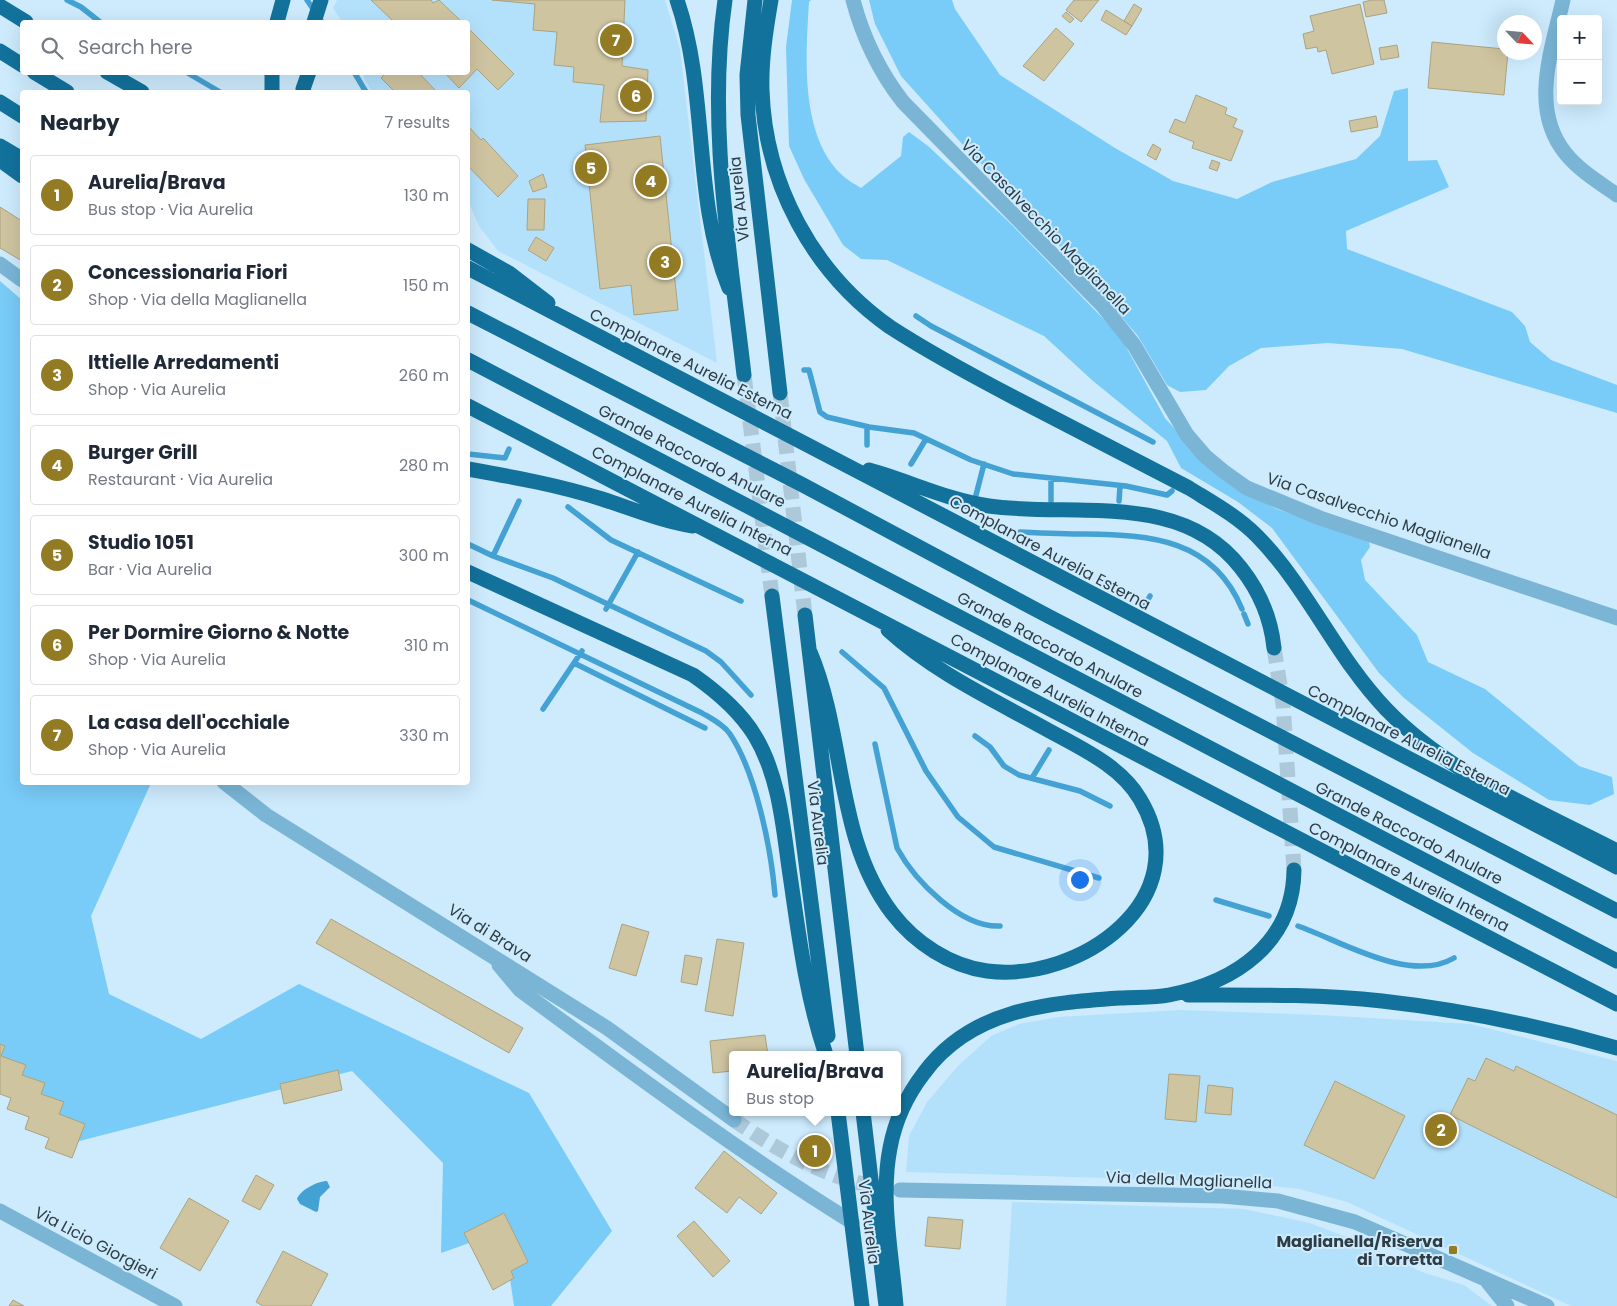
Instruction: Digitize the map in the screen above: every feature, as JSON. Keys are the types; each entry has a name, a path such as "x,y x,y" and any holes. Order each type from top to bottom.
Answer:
{"highway":[{"path":"278,20 283,0"},
{"path":"315,20 321,0"},
{"path":"677,0 691,56 714,237 724,275 737,308"},
{"name":"Via Aurelia","path":"725,0 719,47 718,113 722,182 744,375"},
{"name":"Via Aurelia","path":"755,0 747,75 748,115 780,393"},
{"path":"771,0 764,52 762,88 764,122 770,156 779,184 804,236 827,267 850,292 890,326 931,351 1189,488 1235,517 1270,551 1298,586 1363,682 1387,710 1404,726 1463,769 1617,850"},
{"path":"0,6 23,20"},
{"path":"0,51 20,64"},
{"path":"39,75 64,90"},
{"path":"112,75 138,90"},
{"path":"272,75 272,90"},
{"path":"303,90 307,75"},
{"path":"0,102 20,115"},
{"path":"0,146 20,158"},
{"path":"0,160 20,175"},
{"path":"470,251 509,273 531,289 563,318"},
{"name":"Complanare Aurelia Esterna","path":"470,269 843,462 1030,563 1617,867"},
{"name":"Grande Raccordo Anulare","path":"470,314 720,442 1082,634 1617,911"},
{"name":"Grande Raccordo Anulare","path":"470,361 836,551 1267,779 1617,960"},
{"name":"Complanare Aurelia Interna","path":"470,407 736,543 1257,819 1617,1004"},
{"path":"843,462 978,504 1025,509 1137,513 1188,525 1224,550 1246,574 1265,608 1274,648"},
{"path":"470,469 540,482 601,499 666,521 707,528"},
{"path":"470,573 693,675 727,703 750,728 766,758 777,794 806,982 825,1051"},
{"name":"Via Aurelia","path":"772,596 829,1051"},
{"path":"810,652 827,701 856,843 865,868 884,901 911,934 943,956 988,971 1033,969 1050,965 1073,957 1108,939 1137,911 1154,877 1156,856 1154,829 1140,798 1130,784 1099,759 926,662 870,614"},
{"name":"Via Aurelia","path":"805,615 857,1051"},
{"path":"1169,995 1217,980 1234,972 1261,952 1280,926 1291,898 1294,870"},
{"path":"901,1112 914,1086 931,1063 945,1048 969,1030 1015,1010 1064,1003 1169,995 1276,994 1381,1001 1521,1022 1617,1048"},
{"name":"Via Aurelia","path":"839,1116 862,1306"},
{"name":"Via Aurelia","path":"863,1116 886,1306"},
{"path":"896,1306 887,1202 889,1149 899,1116"}],"street":[{"name":"Via Casalvecchio Maglianella","path":"854,0 863,35 881,70 903,102 1103,306 1134,345 1187,435 1205,456 1223,471 1247,488 1320,518 1617,618"},
{"path":"1563,0 1546,74 1545,100 1549,120 1566,154 1586,173 1617,195"},
{"path":"0,264 20,279"},
{"name":"Via di Brava","path":"228,785 266,815 607,1028 734,1120"},
{"path":"488,952 520,990 704,1124 787,1181 852,1222"},
{"name":"Via della Maglianella","path":"900,1190 1222,1196 1263,1199 1297,1205 1355,1222 1547,1306"},
{"name":"Via Licio Giorgieri","path":"0,1211 175,1306"},
{"path":"1484,1278 1507,1306"}],"shaded area":[{"path":"337,0 665,0 680,49 717,363 498,251 479,226 470,206 470,90 371,90 364,75 470,75 470,20 341,20 333,8"},
{"path":"792,0 811,0 809,2 807,69 808,93 812,116 818,138 828,158 842,175 861,188 901,156 903,137 909,132 928,146 1010,223 1120,336 1165,418 1203,460 1251,496 1277,509 1369,542 1370,547 1361,560 1365,580 1417,635 1428,662 1485,689 1579,766 1612,777 1614,794 1590,805 1549,800 1473,753 1404,698 1379,673 1272,528 1238,502 1181,468 1167,441 1093,381 1044,336 887,260 861,259 843,245 804,179 789,146 786,47"},
{"path":"869,0 952,0 955,9 1000,75 1115,148 1173,181 1237,199 1272,182 1356,159 1380,136 1394,91 1408,88 1408,161 1437,160 1449,187 1346,231 1347,249 1512,312 1525,326 1530,342 1551,360 1617,385 1617,413 1402,349 1328,343 1261,348 1229,366 1206,390 1180,392 1167,385 1138,336 1069,256 963,145 901,76 875,24"},
{"path":"0,281 20,298 20,785 150,785 91,916 109,994 201,1039 299,984 529,1093 612,1231 551,1306 514,1306 503,1231 441,1253 443,1163 352,1071 60,1146 0,1057"},
{"path":"1181,1010 1320,1015 1471,1024 1617,1061 1617,1306 1571,1306 1347,1202 1299,1189 1238,1182 906,1172 909,1136 927,1102 958,1066 991,1036 1019,1024 1058,1017"},
{"path":"327,1181 330,1187 320,1197 318,1211 316,1212 300,1204 297,1199 305,1189 314,1184"},
{"path":"1012,1202 1244,1209 1310,1223 1364,1244 1422,1272 1464,1285 1492,1306 1006,1306"}],"building":[{"path":"371,0 431,0 433,3 439,0 460,20 392,20"},
{"path":"492,0 625,0 622,66 648,70 646,121 600,122 604,85 573,82 574,67 554,65 557,32 533,30 535,4"},
{"path":"1074,0 1099,0 1081,22 1066,10"},
{"path":"1384,0 1387,13 1366,17 1363,2"},
{"path":"1134,4 1142,9 1132,26 1124,21"},
{"path":"1360,4 1374,64 1332,74 1326,50 1318,52 1317,47 1306,49 1303,34 1314,31 1310,16"},
{"path":"1106,10 1132,26 1126,35 1101,20"},
{"path":"1066,12 1074,19 1070,23 1062,16"},
{"path":"1056,28 1074,44 1044,81 1023,66"},
{"path":"470,30 514,74 498,90 477,69 459,88 447,75 470,75"},
{"path":"1432,42 1497,48 1497,60 1507,60 1504,95 1428,88"},
{"path":"1397,45 1399,57 1381,60 1379,48"},
{"path":"384,75 421,75 435,90 393,90 381,78"},
{"path":"1196,95 1227,108 1225,114 1237,119 1233,127 1243,131 1231,161 1192,148 1194,142 1169,132 1175,119 1185,123"},
{"path":"1376,116 1378,127 1351,132 1349,121"},
{"path":"470,128 481,140 483,138 518,176 498,197 470,168"},
{"path":"660,136 678,310 634,315 631,285 600,289 585,145"},
{"path":"1153,144 1161,149 1156,160 1147,155"},
{"path":"1212,160 1220,163 1217,171 1209,168"},
{"path":"543,174 547,187 533,192 529,181"},
{"path":"528,199 545,199 544,230 527,230"},
{"path":"0,207 20,220 20,260 0,248"},
{"path":"536,237 554,248 546,261 528,250"},
{"path":"331,919 523,1028 509,1053 316,943"},
{"path":"622,924 649,932 636,976 609,968"},
{"path":"717,939 744,943 733,1016 705,1011"},
{"path":"685,955 702,958 697,985 681,982"},
{"path":"765,1035 767,1051 729,1051 729,1071 713,1073 710,1041"},
{"path":"0,1044 5,1046 1,1056 26,1065 22,1075 45,1083 41,1094 64,1102 59,1114 85,1124 72,1158 45,1148 49,1138 25,1129 29,1117 7,1109 11,1098 0,1094"},
{"path":"1486,1058 1514,1071 1516,1066 1617,1115 1617,1198 1450,1115 1468,1078 1475,1081"},
{"path":"338,1070 342,1090 284,1104 280,1084"},
{"path":"1169,1074 1200,1076 1196,1122 1165,1119"},
{"path":"1335,1081 1405,1116 1374,1179 1304,1145"},
{"path":"1208,1085 1233,1088 1231,1115 1205,1113"},
{"path":"724,1151 777,1193 761,1214 739,1197 727,1213 695,1188"},
{"path":"256,1175 274,1185 260,1210 242,1201"},
{"path":"189,1198 229,1221 200,1271 160,1248"},
{"path":"504,1213 528,1262 511,1271 514,1278 493,1290 464,1233"},
{"path":"928,1217 963,1220 960,1249 925,1246"},
{"path":"694,1221 730,1261 713,1277 677,1236"},
{"path":"283,1251 328,1274 311,1306 263,1306 256,1302"},
{"path":"13,1300 24,1306 9,1306"}],"waterway":[{"path":"67,0 81,7 97,20"},
{"path":"307,0 321,20"},
{"path":"191,75 217,90"},
{"path":"356,75 365,90"},
{"path":"916,316 931,326 1153,442"},
{"path":"804,370 809,370 820,412 827,417 869,427 914,433 971,460 1013,474 1126,486 1167,495 1172,491"},
{"path":"867,427 867,445"},
{"path":"911,464 926,439"},
{"path":"470,454 505,458 509,449"},
{"path":"976,495 984,464"},
{"path":"1051,479 1051,501"},
{"path":"1119,501 1120,486"},
{"path":"493,556 519,501"},
{"path":"568,507 611,540 741,601"},
{"path":"1017,535 1020,532 1133,536 1177,546 1197,555 1215,568 1230,586 1242,609"},
{"path":"470,545 493,556 553,578 706,651 721,662 751,695"},
{"path":"606,609 638,552"},
{"path":"1145,605 1150,596"},
{"path":"470,601 718,722 730,734 739,750 755,790 766,834 775,895"},
{"path":"1244,614 1248,624"},
{"path":"543,709 582,651"},
{"path":"842,652 884,688 926,771 958,817 994,847 1099,878"},
{"path":"574,663 705,728"},
{"path":"975,736 990,747 1004,766 1019,775 1080,791 1110,806"},
{"path":"875,744 897,848 905,861 927,888 955,911 985,925 1000,926"},
{"path":"1032,778 1049,750"},
{"path":"1216,900 1269,916"},
{"path":"1298,926 1355,950 1397,963 1417,966 1436,965 1454,958"}],"tunnel":[{"path":"744,375 772,596"},
{"path":"780,393 805,615"},
{"path":"1274,648 1283,704 1294,870"},
{"path":"734,1120 769,1143 805,1163 844,1178 884,1188"}],"place":[{"name":"La casa dell'occhiale","path":"616,40"},
{"name":"Per Dormire Giorno & Notte","path":"636,96"},
{"name":"Studio 1051","path":"591,168"},
{"name":"Burger Grill","path":"651,181"},
{"name":"Ittielle Arredamenti","path":"665,262"},
{"name":"Concessionaria Fiori","path":"1441,1130"},
{"name":"Aurelia/Brava","path":"815,1151"},
{"name":"Maglianella/Riserva di Torretta","path":"1453,1250"}]}
